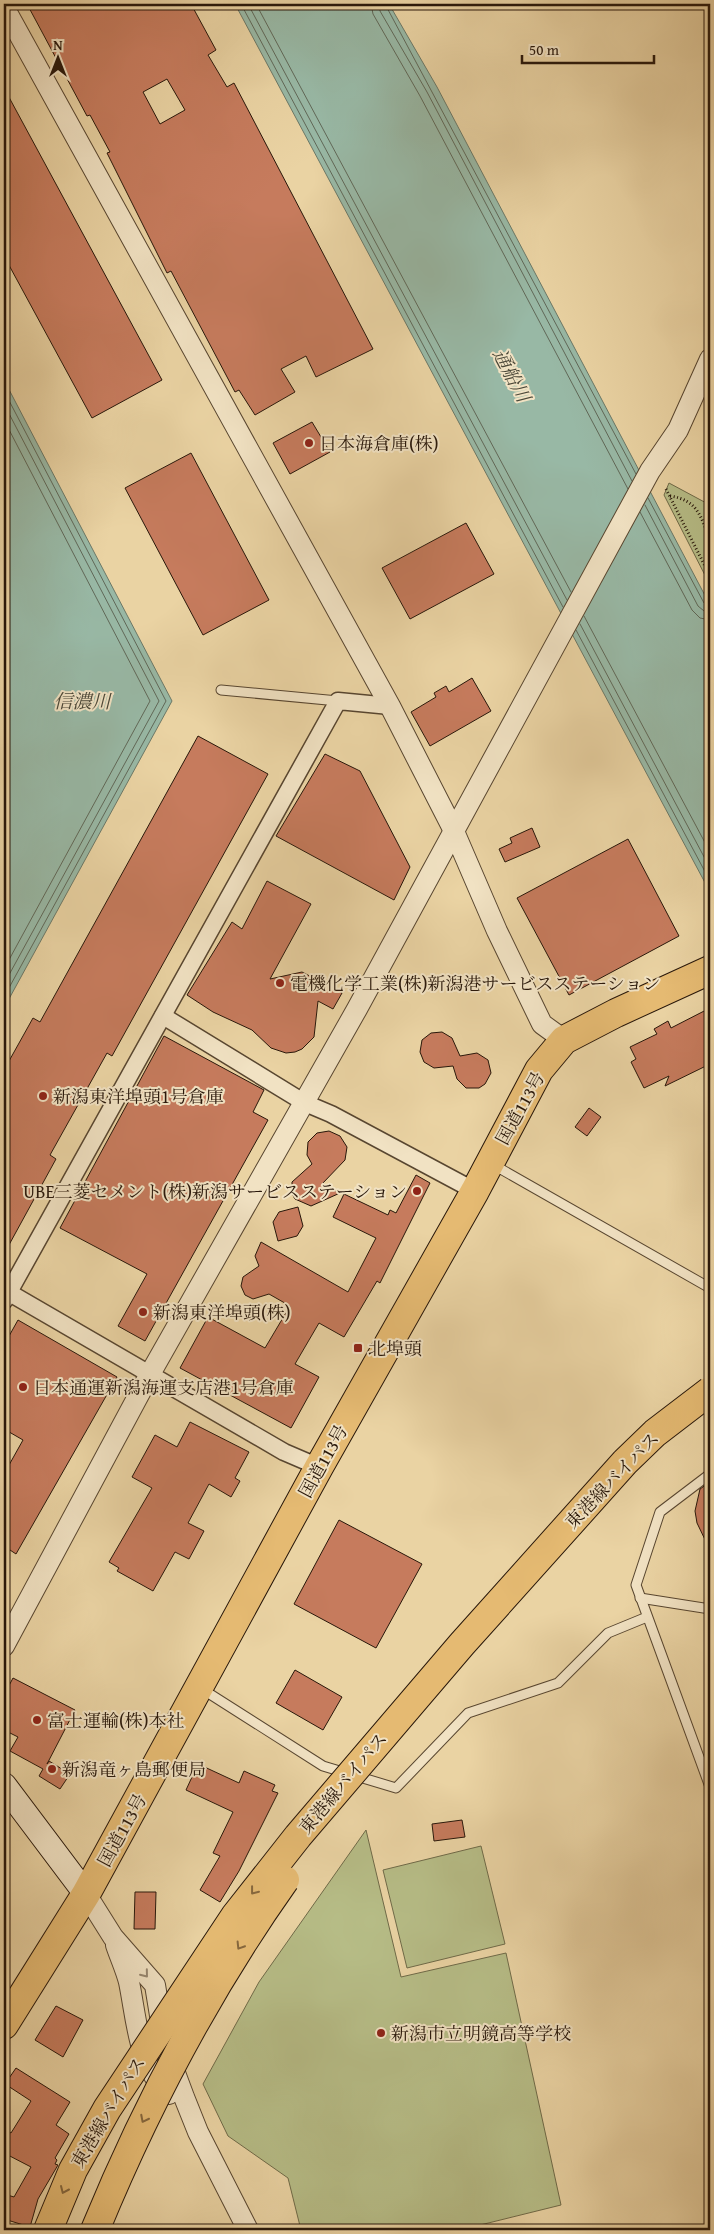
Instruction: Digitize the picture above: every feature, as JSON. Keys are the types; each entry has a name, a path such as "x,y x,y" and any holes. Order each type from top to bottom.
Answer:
{"highway":[{"name":"国道113号","path":"4,2025 86,1894 200,1688 318,1467 475,1191 539,1070 564,1040 616,1013 710,970"},
{"name":"東港線バイパス","path":"48,2230 73,2170 106,2110 235,1916 298,1836 462,1644 619,1469 655,1433 710,1391"},
{"name":"東港線バイパス","path":"95,2230 126,2155 196,2017 253,1925 308,1847 470,1654 639,1470 669,1442 710,1413"}],"main road":[{"path":"4,1785 86,1894"}],"street":[{"path":"4,7 390,706 453,829 542,1024 564,1040"},
{"path":"4,1646 150,1374 305,1103 650,471 678,430 710,359"},
{"path":"318,1467 284,1452 150,1374 6,1296 164,1016 338,701 390,706"},
{"path":"164,1016 305,1103 331,1114 475,1191"},
{"path":"86,1894 113,1937 128,1980 140,2043 157,2083 174,2099 198,2132 248,2230"}],"lane":[{"path":"221,690 338,701"},
{"path":"490,1163 710,1288"},
{"path":"710,1474 660,1512 636,1585 710,1787"},
{"path":"640,1598 710,1609"},
{"path":"200,1688 323,1766 396,1788 468,1713 558,1683 608,1633 647,1617"}],"path":[{"path":"666,489 710,576"},
{"path":"670,496 682,498 692,504 705,522 710,540"}],"green space":[{"path":"669,483 710,505 710,585 664,495"},
{"name":"新潟市立明鏡高等学校","path":"366,1830 401,1977 506,1953 561,2205 460,2230 301,2230 288,2178 228,2136 203,2084 259,1982"},
{"path":"481,1846 505,1944 407,1968 383,1870"}],"water":[{"name":"通船川","path":"235,4 389,4 437,87 710,605 710,892"},
{"name":"信濃川","path":"4,380 172,701 4,1008"}],"building":[{"path":"27,4 191,4 216,50 208,55 227,87 234,83 373,349 316,377 306,356 281,369 295,392 255,415 239,390 235,392 171,271 167,273 107,153 110,152 90,115 87,116","holes":["167,79 185,110 160,124 143,92"]},
{"path":"4,88 162,380 92,418 4,256"},
{"name":"日本海倉庫(株)","path":"312,422 330,452 290,474 273,443"},
{"path":"191,453 269,600 203,635 125,488"},
{"path":"466,523 494,574 410,619 382,568"},
{"path":"472,678 491,711 430,746 411,712 436,697 434,693 446,686 449,692"},
{"path":"198,736 268,774 112,1056 107,1053 50,1155 56,1159 4,1254 4,1070 33,1018 40,1022"},
{"path":"325,754 360,771 410,867 394,900 276,836"},
{"path":"532,828 540,847 505,862 499,849 512,843 510,838"},
{"path":"628,839 679,936 569,995 517,898"},
{"path":"267,881 311,904 270,979 302,972 342,993 333,1009 318,1001 314,1037 302,1049 295,1052 286,1053 271,1048 252,1030 213,1012 187,995 232,922 242,929"},
{"path":"710,1008 710,1064 665,1086 669,1076 644,1088 631,1062 636,1059 630,1047 657,1034 654,1029 668,1021 671,1028"},
{"path":"442,1032 452,1038 460,1056 477,1053 488,1060 491,1073 485,1084 479,1088 466,1088 457,1079 453,1066 434,1068 424,1062 420,1052 422,1040 431,1033"},
{"path":"164,1036 264,1090 253,1112 268,1120 145,1341 118,1326 147,1274 60,1228"},
{"path":"589,1108 601,1117 587,1136 575,1127"},
{"path":"329,1131 340,1136 347,1147 345,1160 322,1184 340,1193 311,1206 295,1199 292,1194 292,1182 312,1164 307,1155 308,1142 317,1133"},
{"path":"416,1175 430,1183 380,1283 377,1281 344,1337 319,1323 295,1364 319,1377 291,1428 180,1368 208,1317 265,1348 290,1306 269,1294 253,1299 245,1295 241,1286 243,1277 259,1266 255,1256 261,1242 348,1292 376,1238 333,1217 344,1194 388,1215 390,1210 396,1213"},
{"path":"298,1207 303,1226 297,1236 278,1241 273,1222 279,1212"},
{"path":"18,1320 117,1377 16,1554 4,1546 4,1474 23,1440 4,1429 4,1345"},
{"path":"190,1422 249,1452 235,1478 240,1481 231,1497 209,1484 188,1523 204,1531 189,1559 175,1552 153,1591 117,1571 119,1568 109,1562 152,1488 132,1477 155,1435 177,1447"},
{"path":"710,1482 710,1550 697,1523 695,1511 700,1489"},
{"path":"339,1520 422,1564 376,1648 294,1604"},
{"path":"295,1670 342,1697 323,1730 276,1703"},
{"name":"富士運輸(株)本社","path":"13,1678 75,1710 47,1764 49,1761 70,1774 60,1789 39,1776 43,1769 10,1751 18,1737 4,1730 4,1695"},
{"path":"198,1764 239,1783 244,1771 275,1785 272,1791 278,1793 239,1871 220,1902 200,1890 220,1856 213,1853 233,1812 186,1790"},
{"path":"462,1820 465,1837 434,1841 432,1824"},
{"path":"135,1892 156,1892 155,1929 134,1929"},
{"path":"56,2006 83,2020 63,2057 35,2040"},
{"path":"16,2068 70,2102 56,2125 69,2134 55,2158 57,2160 55,2164 58,2165 38,2199 30,2227 4,2219 4,2194 14,2197 31,2167 4,2153 4,2129 11,2133 31,2101 5,2084"}],"place":[{"name":"日本海倉庫(株)","path":"309,443"},
{"name":"電機化学工業(株)新潟港サービスステーション","path":"280,983"},
{"name":"新潟東洋埠頭1号倉庫","path":"43,1096"},
{"name":"UBE三菱セメント(株)新潟サービスステーション","path":"417,1191"},
{"name":"新潟東洋埠頭(株)","path":"143,1312"},
{"name":"北埠頭","path":"358,1348"},
{"name":"日本通運新潟海運支店港1号倉庫","path":"23,1387"},
{"name":"富士運輸(株)本社","path":"37,1720"},
{"name":"新潟竜ヶ島郵便局","path":"52,1769"},
{"name":"新潟市立明鏡高等学校","path":"381,2033"}]}
